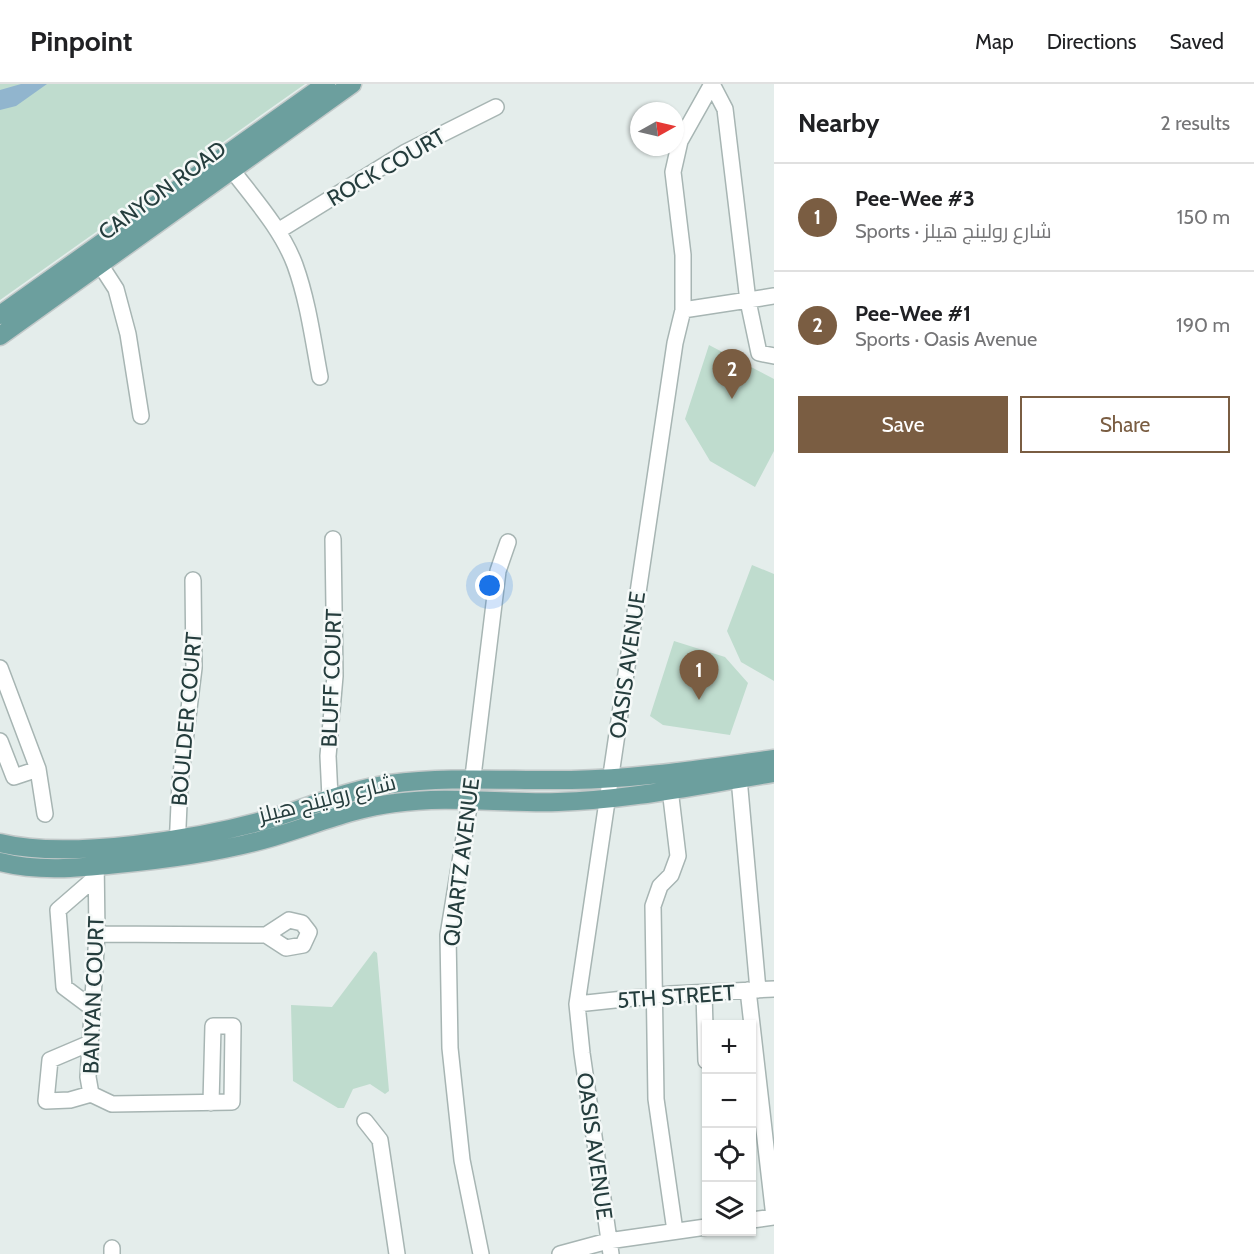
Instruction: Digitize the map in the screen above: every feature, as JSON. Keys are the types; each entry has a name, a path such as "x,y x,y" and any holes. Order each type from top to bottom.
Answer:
{"main road":[{"name":"CANYON ROAD","path":"0,336 96,257 326,84"},
{"name":"CANYON ROAD","path":"0,315 232,170 352,84"},
{"name":"شارع رولينج هيلز","path":"0,843 17,847 96,847 176,839 226,830 362,789 393,784 611,777 689,771 774,759"},
{"name":"شارع رولينج هيلز","path":"0,862 15,866 97,871 218,852 331,818 394,803 436,799 558,802 608,798 774,773"}],"street":[{"path":"712,84 725,109 748,301 759,353 774,356"},
{"name":"OASIS AVENUE","path":"610,1247 582,1053 578,1004 675,343 683,310 683,255 673,172 680,141 712,84"},
{"name":"ROCK COURT","path":"278,231 406,152 496,107"},
{"path":"232,170 278,231 295,264 308,314 320,377"},
{"path":"96,257 116,289 128,334 141,416"},
{"path":"683,310 774,296"},
{"name":"BLUFF COURT","path":"331,818 328,756 335,676 333,539"},
{"name":"QUARTZ AVENUE","path":"481,1254 462,1160 450,1048 448,935 470,801 498,571 508,542"},
{"name":"BOULDER COURT","path":"178,858 176,839 194,668 193,580"},
{"path":"0,668 38,769 45,814"},
{"path":"26,735 0,742 14,777 38,769"},
{"path":"740,778 753,990 774,1217 756,1219"},
{"path":"670,789 678,856 671,874 660,886 653,906 656,1099 675,1231"},
{"name":"BANYAN COURT","path":"96,847 97,934 88,1077 92,1094 112,1104 232,1102 233,1026 213,1026 211,1102"},
{"path":"92,1008 64,987 58,910 97,871"},
{"path":"97,934 266,935"},
{"name":"5TH STREET","path":"578,1004 656,996 774,989"},
{"path":"704,993 705,1020"},
{"path":"90,1043 50,1060 46,1101 70,1100 92,1094"},
{"path":"365,1121 380,1140 397,1254"},
{"path":"560,1254 610,1247 675,1231 702,1228"}],"green space":[{"path":"0,84 305,84 0,300"},
{"path":"709,345 774,379 774,451 755,487 710,461 685,419"},
{"path":"752,565 774,574 774,681 741,662 727,631"},
{"path":"674,641 725,657 748,683 730,735 663,725 650,716"},
{"path":"374,951 377,953 389,1091 385,1094 370,1084 353,1089 344,1108 338,1108 293,1081 291,1005 332,1007"}],"water":[{"path":"21,84 47,84 16,106 0,110 0,90"}],"place":[{"name":"Pee-Wee #1","path":"732,399"},
{"name":"Pee-Wee #3","path":"699,700"}]}
